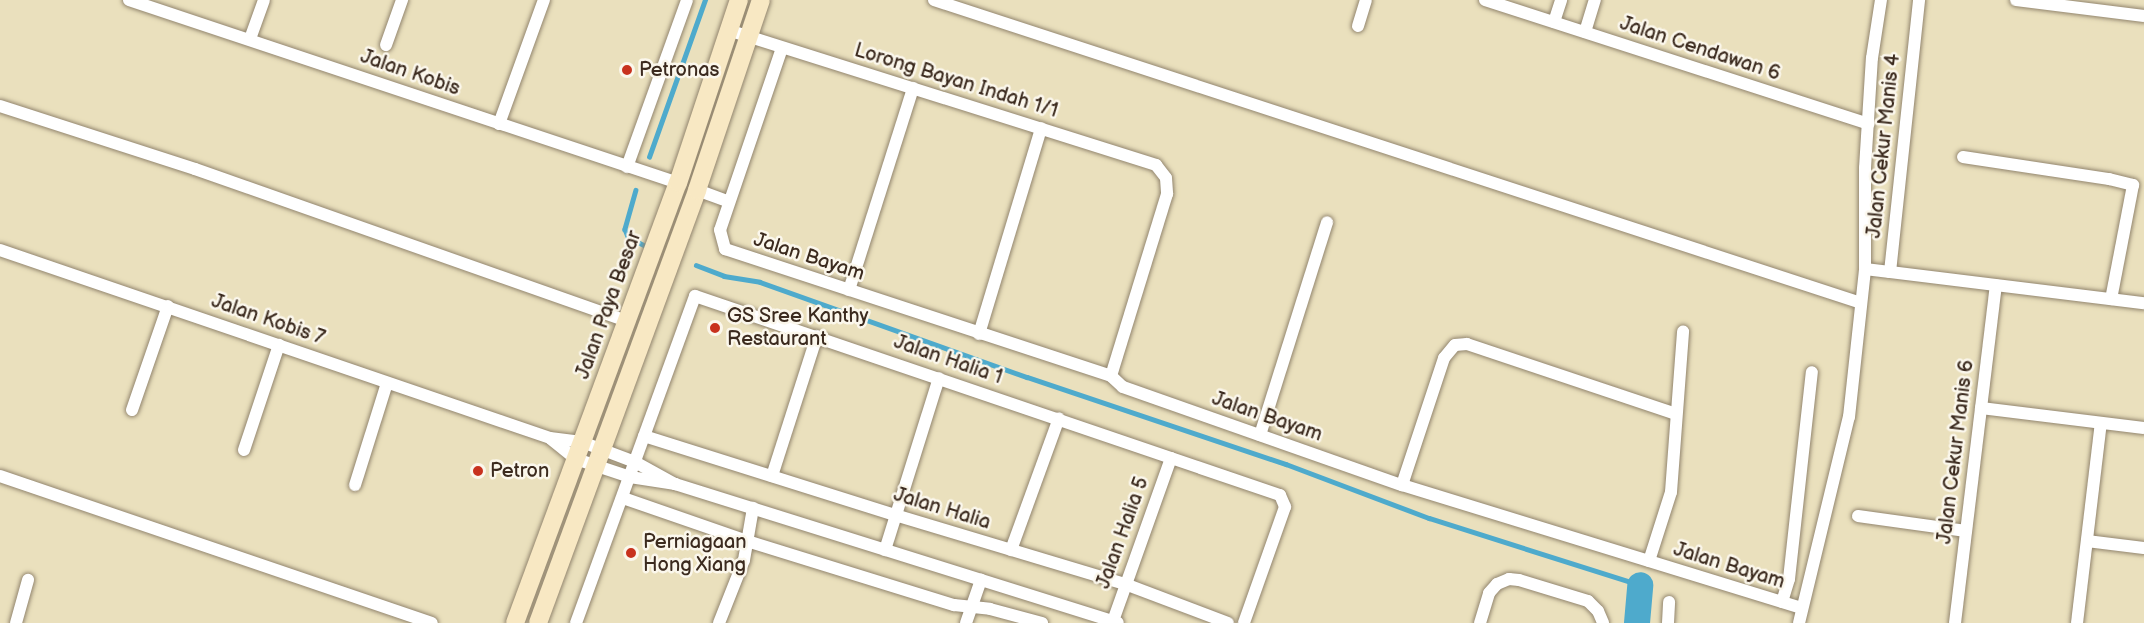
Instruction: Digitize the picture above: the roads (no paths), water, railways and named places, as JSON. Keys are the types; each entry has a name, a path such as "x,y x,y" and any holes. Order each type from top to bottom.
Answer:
{"street":[{"name":"Jalan Kobis","path":"129,0 678,183"},
{"path":"250,39 264,0"},
{"path":"386,45 402,0"},
{"path":"499,124 544,0"},
{"path":"627,166 687,0"},
{"name":"Jalan Paya Besar","path":"515,623 678,183 739,0"},
{"path":"538,623 697,190 761,0"},
{"path":"934,0 1862,303"},
{"path":"1358,26 1366,0"},
{"name":"Jalan Cendawan 6","path":"1485,0 1868,124"},
{"path":"1554,22 1561,0"},
{"path":"1585,32 1595,0"},
{"path":"1799,623 1849,417 1865,269 1864,168 1872,58 1881,0"},
{"name":"Jalan Cekur Manis 4","path":"1890,272 1919,0"},
{"path":"2016,0 2144,16"},
{"path":"2127,14 2129,0"},
{"name":"Lorong Bayan Indah 1/1","path":"728,30 1156,165 1166,178 1167,194 1111,376"},
{"path":"697,190 728,201 782,48"},
{"path":"849,290 913,88"},
{"path":"0,106 195,169 627,321"},
{"path":"979,334 1041,128"},
{"path":"1963,157 2109,179 2133,185 2111,299"},
{"name":"Jalan Bayam","path":"728,201 720,230 725,249 1111,376 1123,387 1402,485 1802,608"},
{"path":"1260,435 1327,222"},
{"name":"Jalan Kobis 7","path":"0,250 168,306 579,450"},
{"path":"1865,269 2144,303"},
{"name":"Jalan Cekur Manis 6","path":"1955,623 1996,285"},
{"name":"Jalan Halia 1","path":"576,623 695,296 1280,495 1285,507 1244,623"},
{"path":"132,410 168,306"},
{"path":"1649,561 1671,492 1683,331"},
{"path":"772,476 817,336"},
{"path":"1402,485 1444,358 1455,345 1467,344 1677,414"},
{"path":"244,450 279,345"},
{"path":"1782,602 1789,579 1812,372"},
{"path":"885,550 939,378"},
{"path":"355,485 387,383"},
{"path":"1981,408 2144,428"},
{"path":"1011,550 1059,418"},
{"path":"2078,623 2101,423"},
{"name":"Jalan Halia","path":"644,436 1125,584 1228,623"},
{"path":"579,450 599,458 630,477 675,484 1115,622"},
{"path":"579,450 599,458 635,462 675,484"},
{"name":"Jalan Halia 5","path":"1115,622 1125,584 1171,458"},
{"path":"0,476 432,623"},
{"path":"623,498 747,541 954,605 990,609 1042,623"},
{"path":"719,623 744,560 753,508"},
{"path":"1858,516 1966,531"},
{"path":"2087,541 2144,548"},
{"path":"1480,623 1490,593 1497,584 1509,579 1588,601 1598,611 1602,623"},
{"path":"16,623 28,580"},
{"path":"966,623 981,580"},
{"path":"1668,623 1669,602"}],"waterway":[{"path":"649,157 705,0"},
{"path":"636,190 625,229 628,237 644,245"},
{"path":"696,265 724,276 760,282 1027,377 1286,464 1429,518 1640,585"},
{"path":"1637,623 1640,585"}],"place":[{"name":"Petronas","path":"627,70"},
{"name":"GS Sree Kanthy Restaurant","path":"715,328"},
{"name":"Petron","path":"478,471"},
{"name":"Perniagaan Hong Xiang","path":"631,553"}]}
